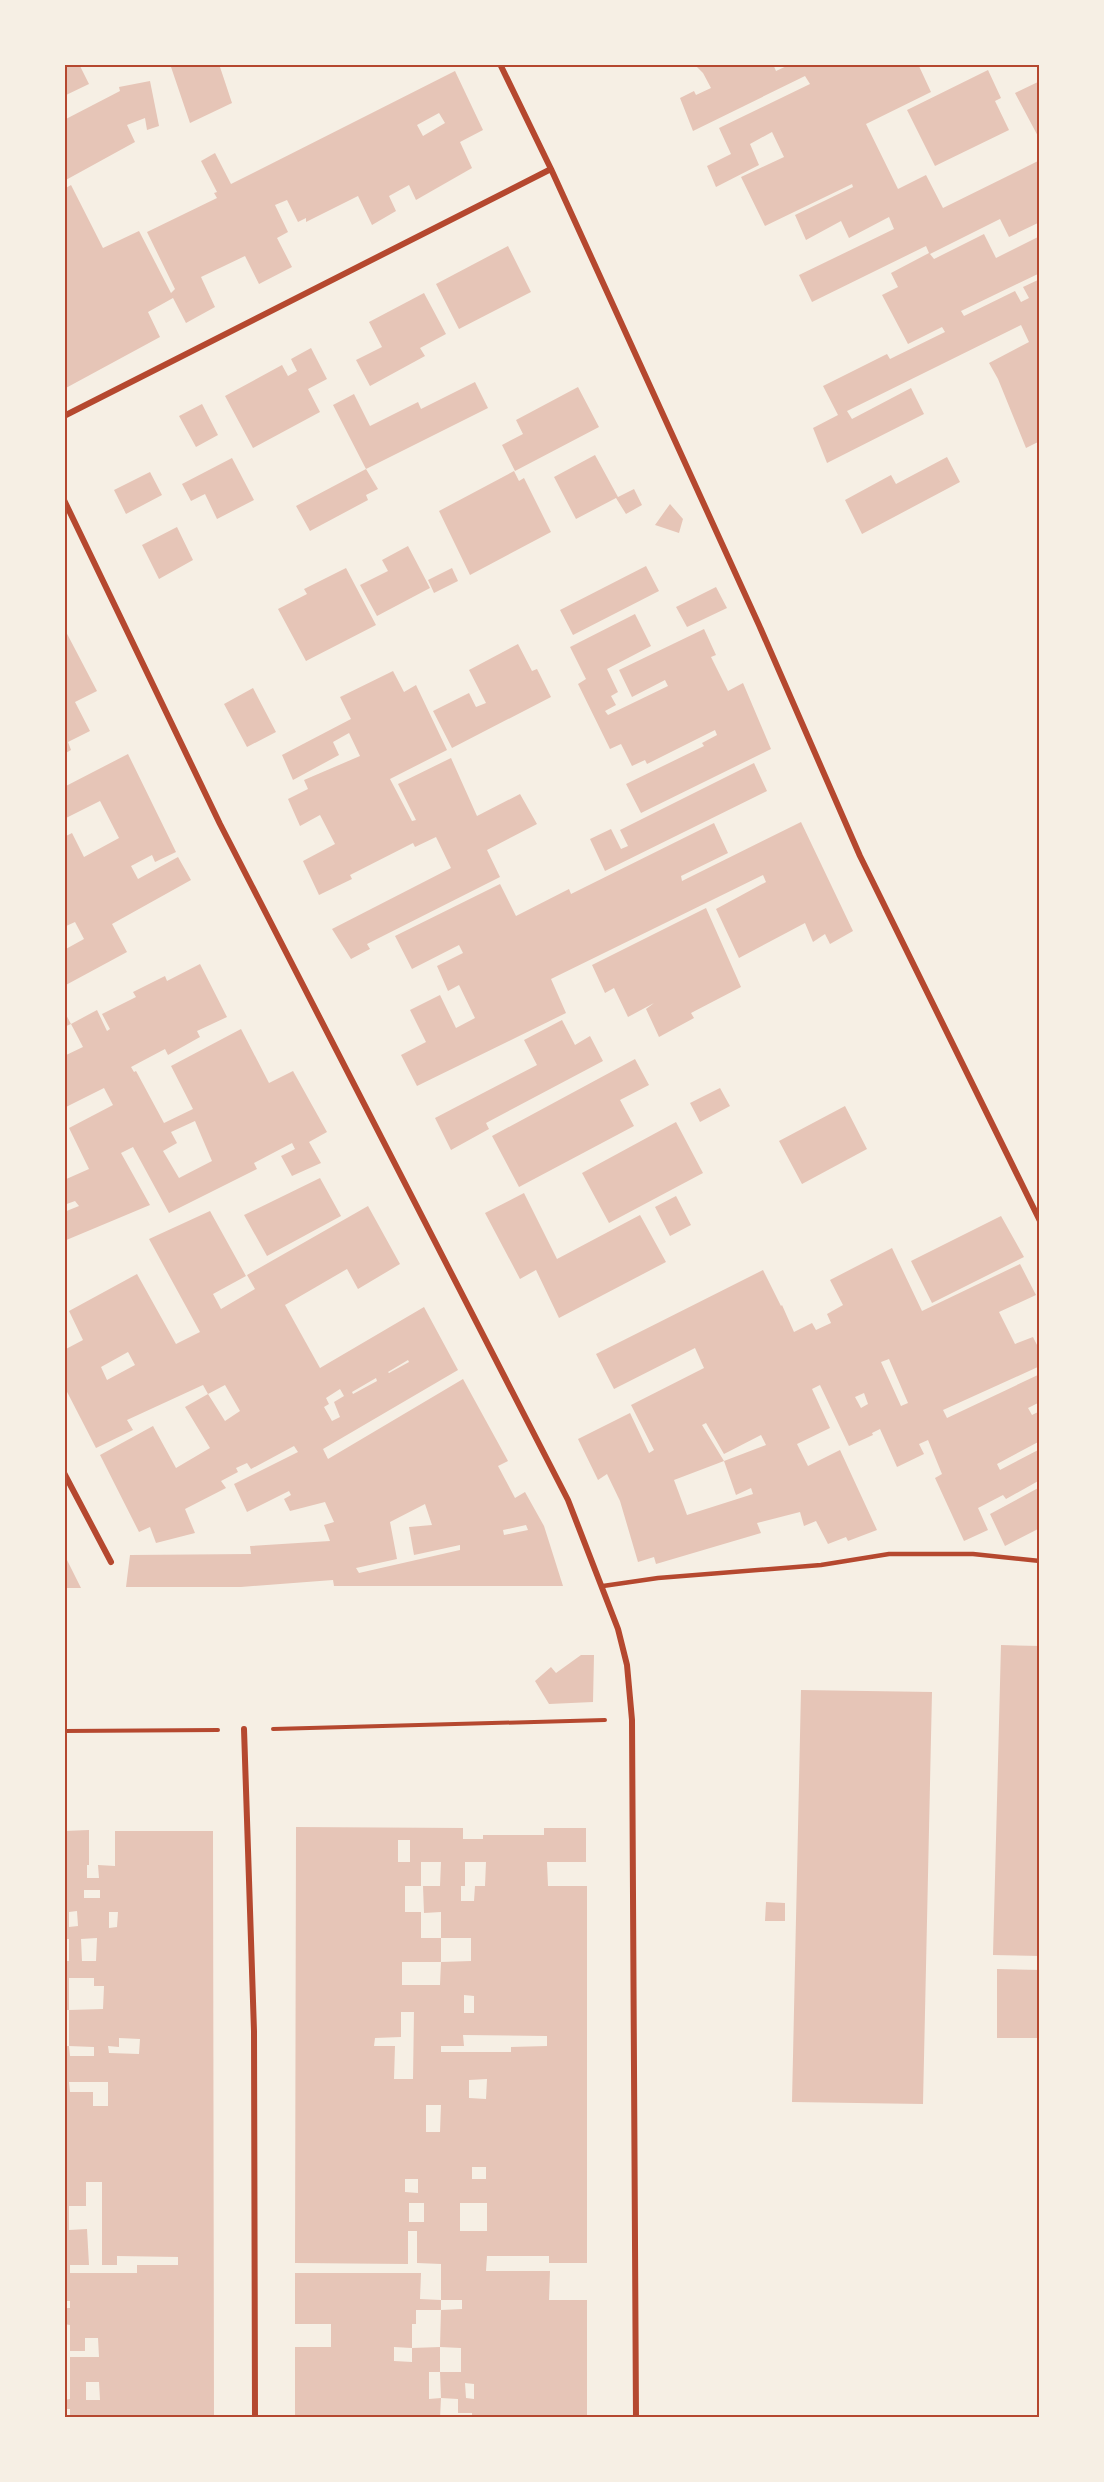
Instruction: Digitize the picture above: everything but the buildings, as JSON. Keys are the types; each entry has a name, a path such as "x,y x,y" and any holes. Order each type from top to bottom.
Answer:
{"street":[{"path":"500,64 551,170 759,625 860,856 1040,1221"},
{"path":"64,416 551,170"},
{"path":"64,500 220,824 568,1500 618,1629 627,1665 632,1720 636,2418"},
{"path":"64,1473 111,1562"},
{"path":"244,1729 254,2031 255,2418"}],"lane":[{"path":"603,1586 658,1578 821,1565 889,1554 973,1554 1040,1561"}],"path":[{"path":"64,1731 632,1720"}]}
